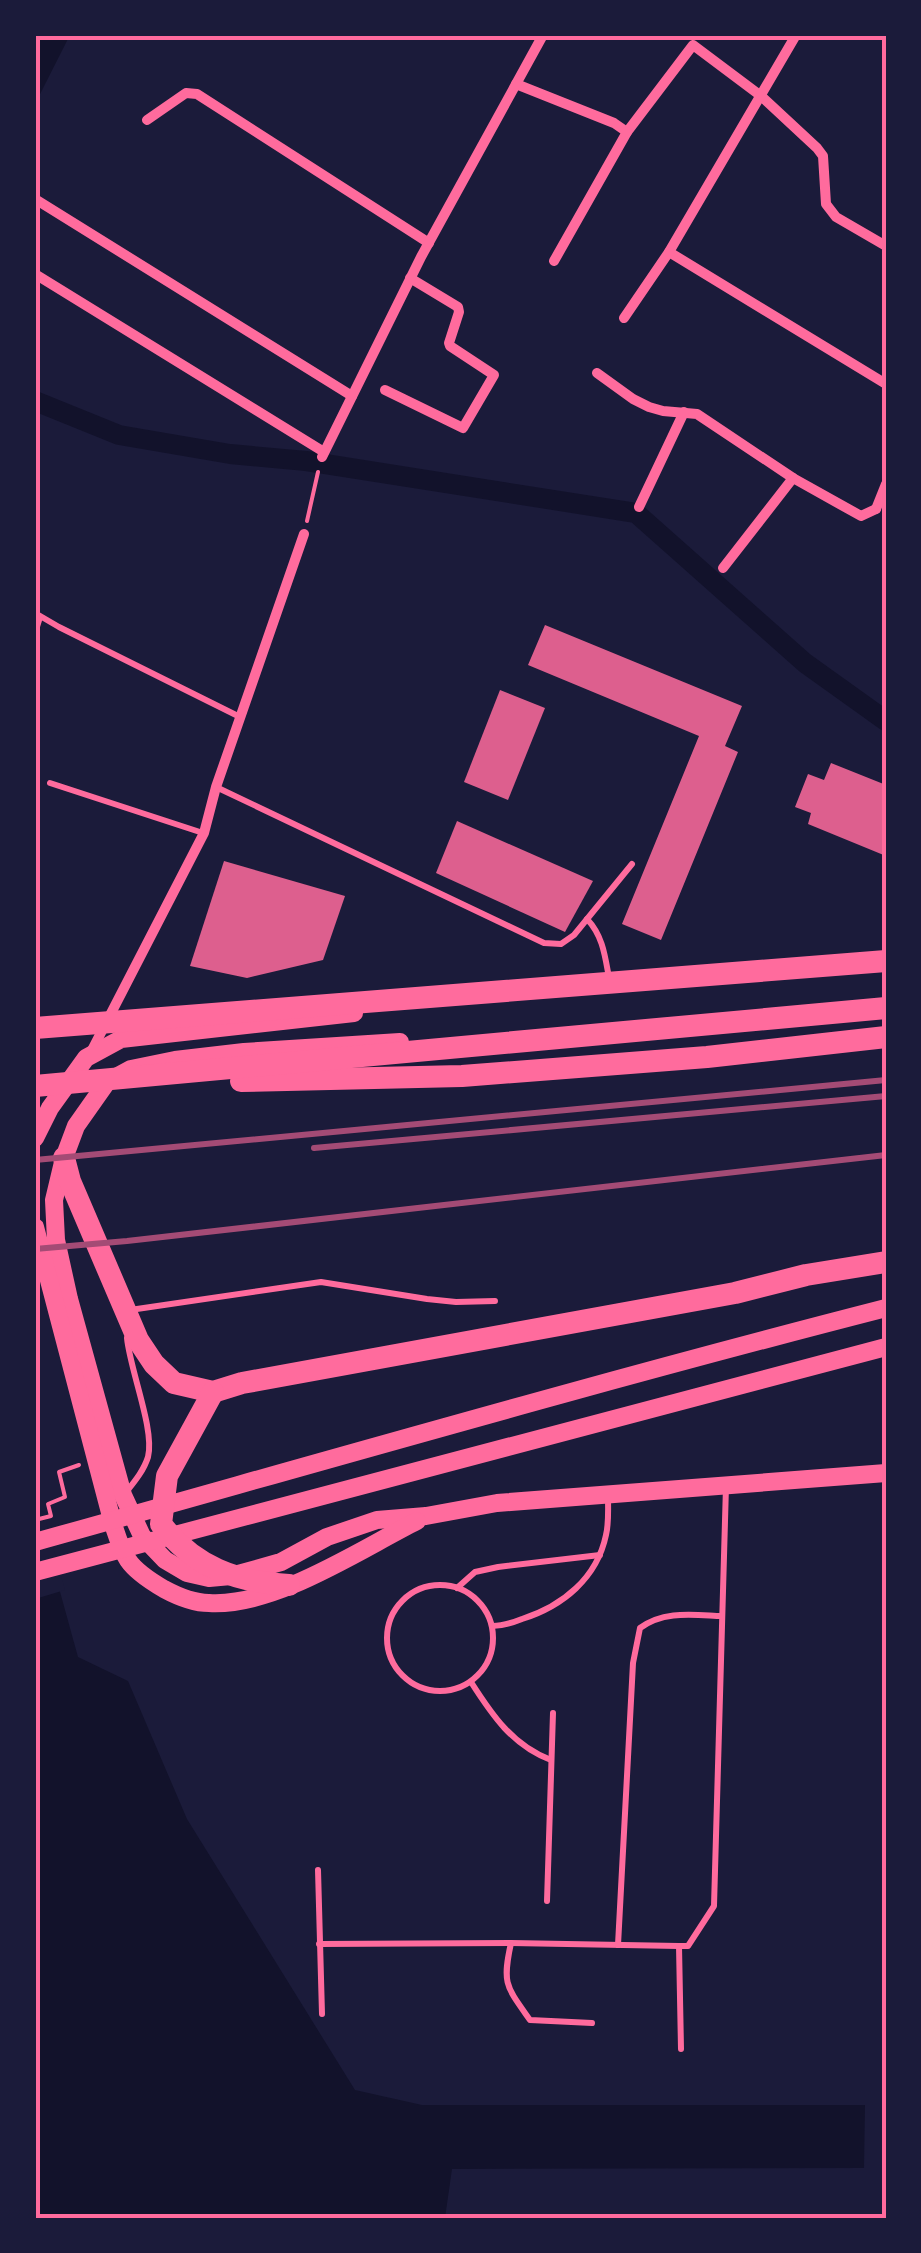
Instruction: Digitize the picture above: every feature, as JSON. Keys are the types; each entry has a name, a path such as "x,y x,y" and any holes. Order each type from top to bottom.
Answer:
{"highway":[{"path":"35,1028 886,958"},
{"path":"35,1086 885,1024"},
{"path":"174,1073 238,1081 462,1076 708,1057 885,1024"},
{"path":"64,1158 70,1182 146,1352 174,1383 213,1392 242,1383 886,1262"},
{"path":"213,1392 167,1476 161,1524 190,1554 231,1576 256,1584 289,1586"}],"main road":[{"path":"35,1138 50,1108 89,1055 121,1040 426,1004 610,989 732,966 886,958"},
{"path":"885,1024 600,1029 264,1050 131,1069 107,1082 76,1126 54,1200 56,1240 69,1299 124,1495 142,1536 165,1560 188,1573 209,1578 231,1576 281,1562 326,1538 377,1520 426,1516 497,1502 886,1473"},
{"path":"35,1227 113,1524 129,1563 152,1582 172,1594 204,1604 258,1598 426,1516"},
{"path":"35,1542 314,1462 886,1308"},
{"path":"35,1572 886,1347"}],"street":[{"path":"35,274 323,454 410,278 543,35"},
{"path":"680,35 761,96 817,148 823,156 826,204 836,217 886,246"},
{"path":"624,318 669,252 796,35"},
{"path":"554,261 628,132 693,45"},
{"path":"516,84 628,132"},
{"path":"148,120 186,93 196,94 429,243"},
{"path":"35,199 352,396"},
{"path":"669,252 886,384"},
{"path":"385,390 463,428 494,375 450,346 458,307 410,278"},
{"path":"597,373 649,407 697,414 793,478 861,516 881,512 886,484"},
{"path":"639,507 684,412"},
{"path":"723,568 793,478"},
{"path":"89,1055 204,833 216,787 304,534"}],"lane":[{"path":"35,633 37,615 241,718"},
{"path":"50,782 204,833"},
{"path":"216,787 544,943 561,944 574,935 632,864"},
{"path":"587,919 604,948 610,989"},
{"path":"124,1495 149,1454 146,1423 129,1358 125,1310 321,1282 456,1302 495,1300"},
{"path":"319,1944 688,1946 714,1906 726,1485"},
{"path":"492,1626 502,1626 555,1606 584,1580 600,1556 608,1532 608,1495"},
{"path":"456,1588 475,1572 600,1556"},
{"path":"430,1586 456,1588 479,1602 487,1614 492,1626 490,1657 471,1682 457,1689 442,1692 419,1687 400,1673 392,1659 387,1633 390,1620 406,1598 430,1586"},
{"path":"618,1945 633,1663 640,1628 651,1620 674,1615 722,1616"},
{"path":"471,1682 506,1730 527,1749 551,1760"},
{"path":"547,1901 553,1713"},
{"path":"318,1870 322,2014"},
{"path":"511,1943 505,1971 507,1988 530,2020 592,2023"},
{"path":"679,1946 681,2049"}],"path":[{"path":"310,504 323,454"},
{"path":"35,1520 51,1516 48,1504 66,1497 58,1472 72,1468"}],"shaded area":[{"path":"35,35 70,35 35,104"},
{"path":"35,1501 78,1657 128,1681 187,1819 355,2090 422,2105 865,2105 864,2168 452,2169 445,2218 35,2218"}],"pier":[{"path":"43,1511 65,1590 35,1599 35,1514"}],"building":[{"path":"545,625 742,706 725,746 738,752 661,940 622,924 699,736 528,665"},
{"path":"500,690 545,708 508,800 464,782"},
{"path":"831,763 886,785 886,856 808,824 811,813 795,807 808,774 824,780"},
{"path":"457,821 593,881 565,932 436,873"},
{"path":"224,861 345,896 323,960 247,978 190,966"}],"waterway":[{"path":"35,401 119,435 636,513 805,663 886,721"}],"railway":[{"path":"35,1160 886,1080"},
{"path":"314,1148 886,1096"},
{"path":"35,1249 886,1155"}]}
